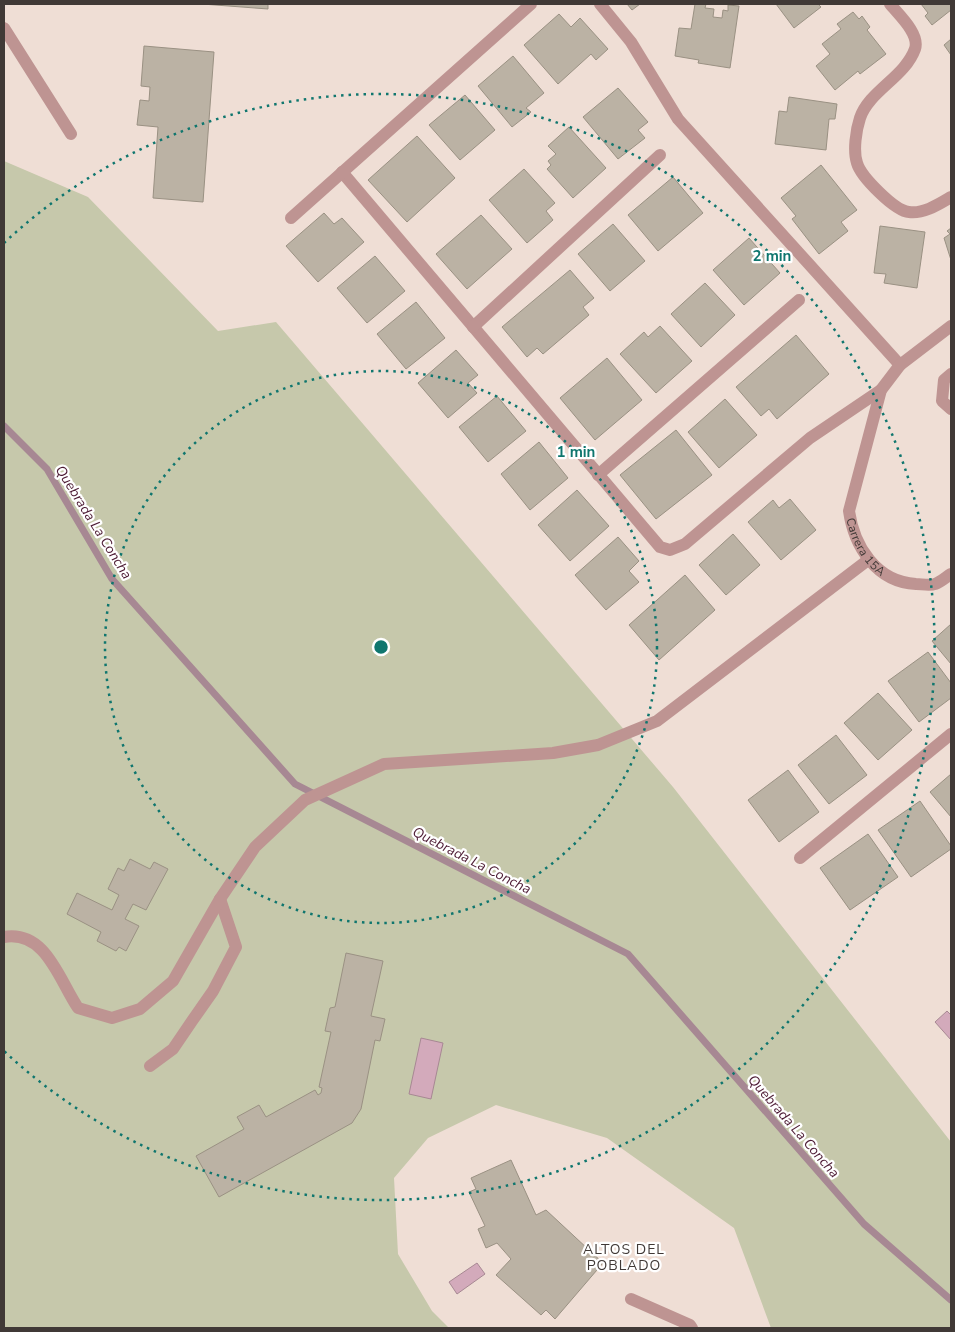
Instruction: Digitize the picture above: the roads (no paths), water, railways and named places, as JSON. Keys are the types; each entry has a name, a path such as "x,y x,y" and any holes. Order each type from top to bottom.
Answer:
{"street":[{"path":"291,218 531,4"},
{"path":"600,4 631,42 678,119 900,364"},
{"path":"890,4 914,36 915,48 903,67 860,117 856,141 857,164 891,203 908,212 931,209 951,197"},
{"path":"4,28 71,134"},
{"path":"473,327 660,155"},
{"path":"342,172 660,547 670,550 685,544 810,438 881,390 900,364 951,326"},
{"path":"598,475 799,300"},
{"path":"951,374 944,380 942,401 951,409"},
{"name":"Carrera 15A","path":"881,390 850,511 852,531 868,560 883,573 907,583 934,585 951,574"},
{"path":"4,937 16,935 38,944 78,1008 112,1018 140,1009 173,981 220,899 256,847 305,800 384,764 553,753 598,745 649,724 665,715 868,560"},
{"path":"800,858 951,734"},
{"path":"150,1066 173,1049 213,991 236,947 220,899"},
{"path":"631,1299 690,1325 692,1328"}],"waterway":[{"name":"Quebrada La Concha","path":"4,426 47,469 112,579 295,784 628,954 864,1224 951,1300"}],"district":[{"name":"ALTOS DEL POBLADO","path":"624,1258"}]}
